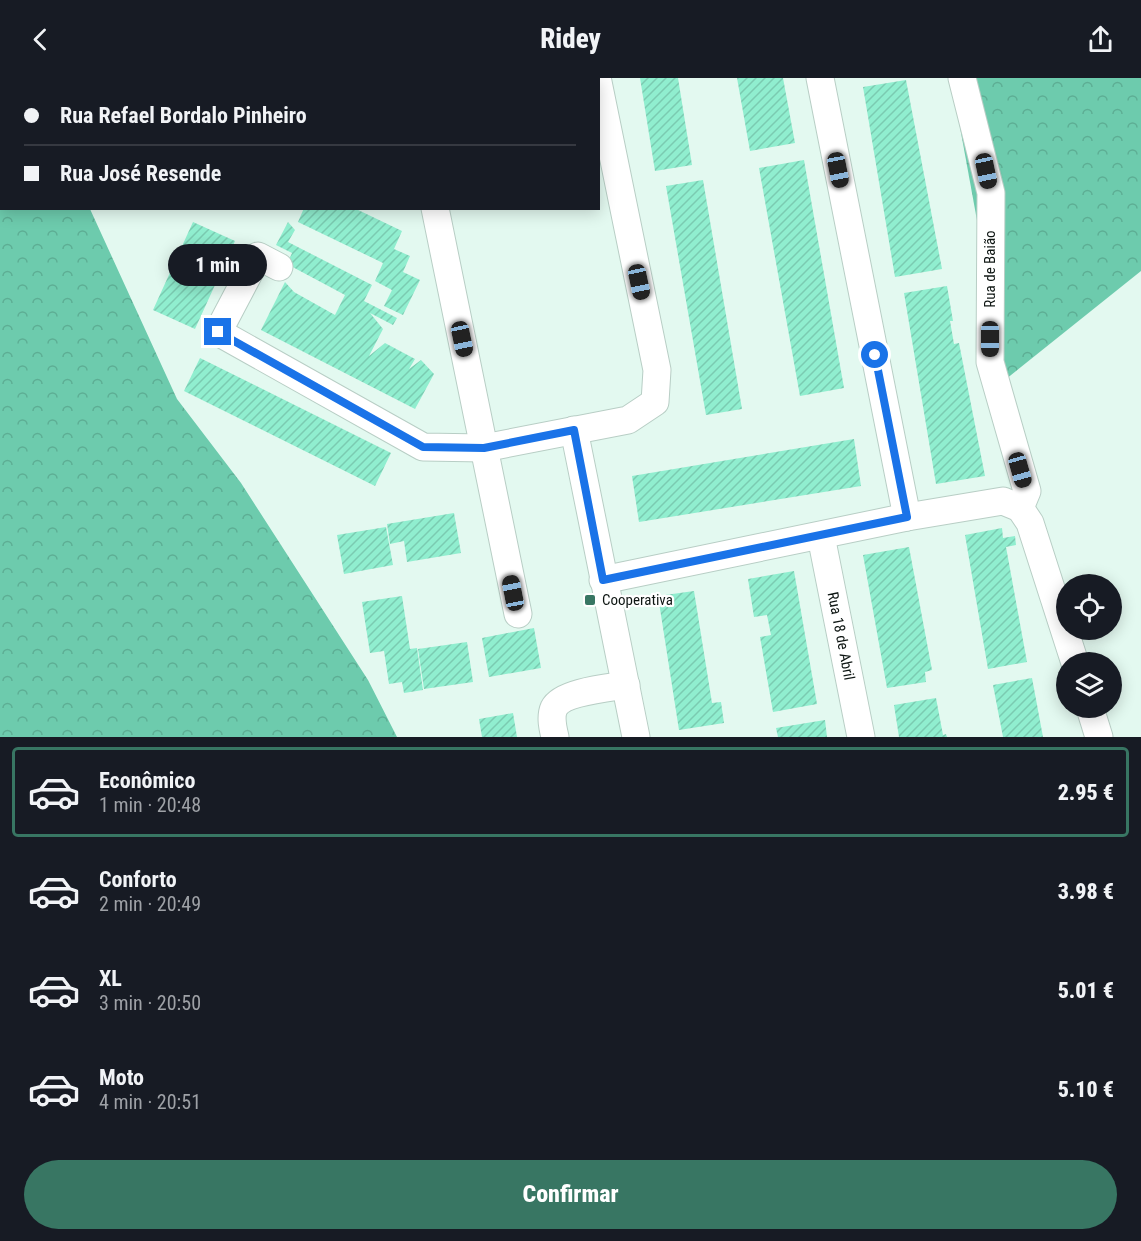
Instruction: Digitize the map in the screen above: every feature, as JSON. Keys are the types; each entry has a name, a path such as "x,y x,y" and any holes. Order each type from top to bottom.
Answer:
{"street":[{"path":"820,78 907,517"},
{"name":"Rua de Baião","path":"962,78 991,193 990,362 1027,491 1020,508"},
{"path":"279,267 258,256 218,332 423,447 484,448 628,420 655,402 657,370 600,90"},
{"path":"435,210 518,614"},
{"path":"574,430 636,737"},
{"path":"603,580 907,517 1003,501 1020,508 1030,523 1071,652"},
{"name":"Rua 18 de Abril","path":"821,536 861,737"},
{"path":"555,737 552,723 554,708 565,697 626,685"},
{"path":"1093,718 1099,737"}],"green space":[{"path":"951,78 1141,78 1141,271 1006,379"},
{"path":"0,210 90,210 177,399 241,483 368,680 397,737 0,737"}],"building":[{"path":"640,78 678,78 692,165 655,171"},
{"path":"737,78 783,78 795,143 750,151"},
{"path":"906,80 942,269 895,277 863,87"},
{"path":"804,160 844,388 800,396 759,168"},
{"path":"703,180 742,409 706,415 666,186"},
{"path":"303,210 358,210 402,231 394,249 410,256 403,272 420,280 403,315 384,306 392,290 375,281 383,263 298,222"},
{"path":"193,222 235,241 195,329 153,310"},
{"path":"288,222 295,230 288,242 372,285 364,301 397,318 393,325 370,313 383,329 369,356 385,343 415,359 409,369 421,360 434,374 415,409 261,330 285,282 294,292 335,315 345,295 287,264 292,253 276,245"},
{"path":"947,286 954,344 959,343 985,476 936,484 904,293"},
{"path":"200,358 391,453 375,486 184,391"},
{"path":"854,439 861,486 639,522 632,476"},
{"path":"454,513 461,553 407,562 404,541 390,544 387,524"},
{"path":"386,527 393,565 344,574 337,535"},
{"path":"1002,528 1003,538 1015,536 1016,545 1006,547 1027,662 988,669 965,535"},
{"path":"909,547 932,670 925,672 926,682 887,688 863,555"},
{"path":"794,571 817,704 773,712 760,637 771,635 767,615 754,617 748,579"},
{"path":"694,591 712,703 721,702 724,723 679,730 658,596"},
{"path":"402,596 410,649 417,648 423,690 404,693 402,682 389,684 384,651 370,653 362,602"},
{"path":"534,628 541,668 489,677 482,638"},
{"path":"467,642 473,682 424,689 418,649"},
{"path":"1032,678 1043,737 1003,737 993,685"},
{"path":"936,698 943,735 946,734 947,737 899,737 894,705"},
{"path":"513,713 517,737 482,737 479,719"},
{"path":"825,720 827,737 778,737 776,728"}],"place":[{"name":"Cooperativa","path":"590,600"}],"route":[{"path":"218,332 423,447 484,448 574,430 603,580 907,517 875,355"}]}
